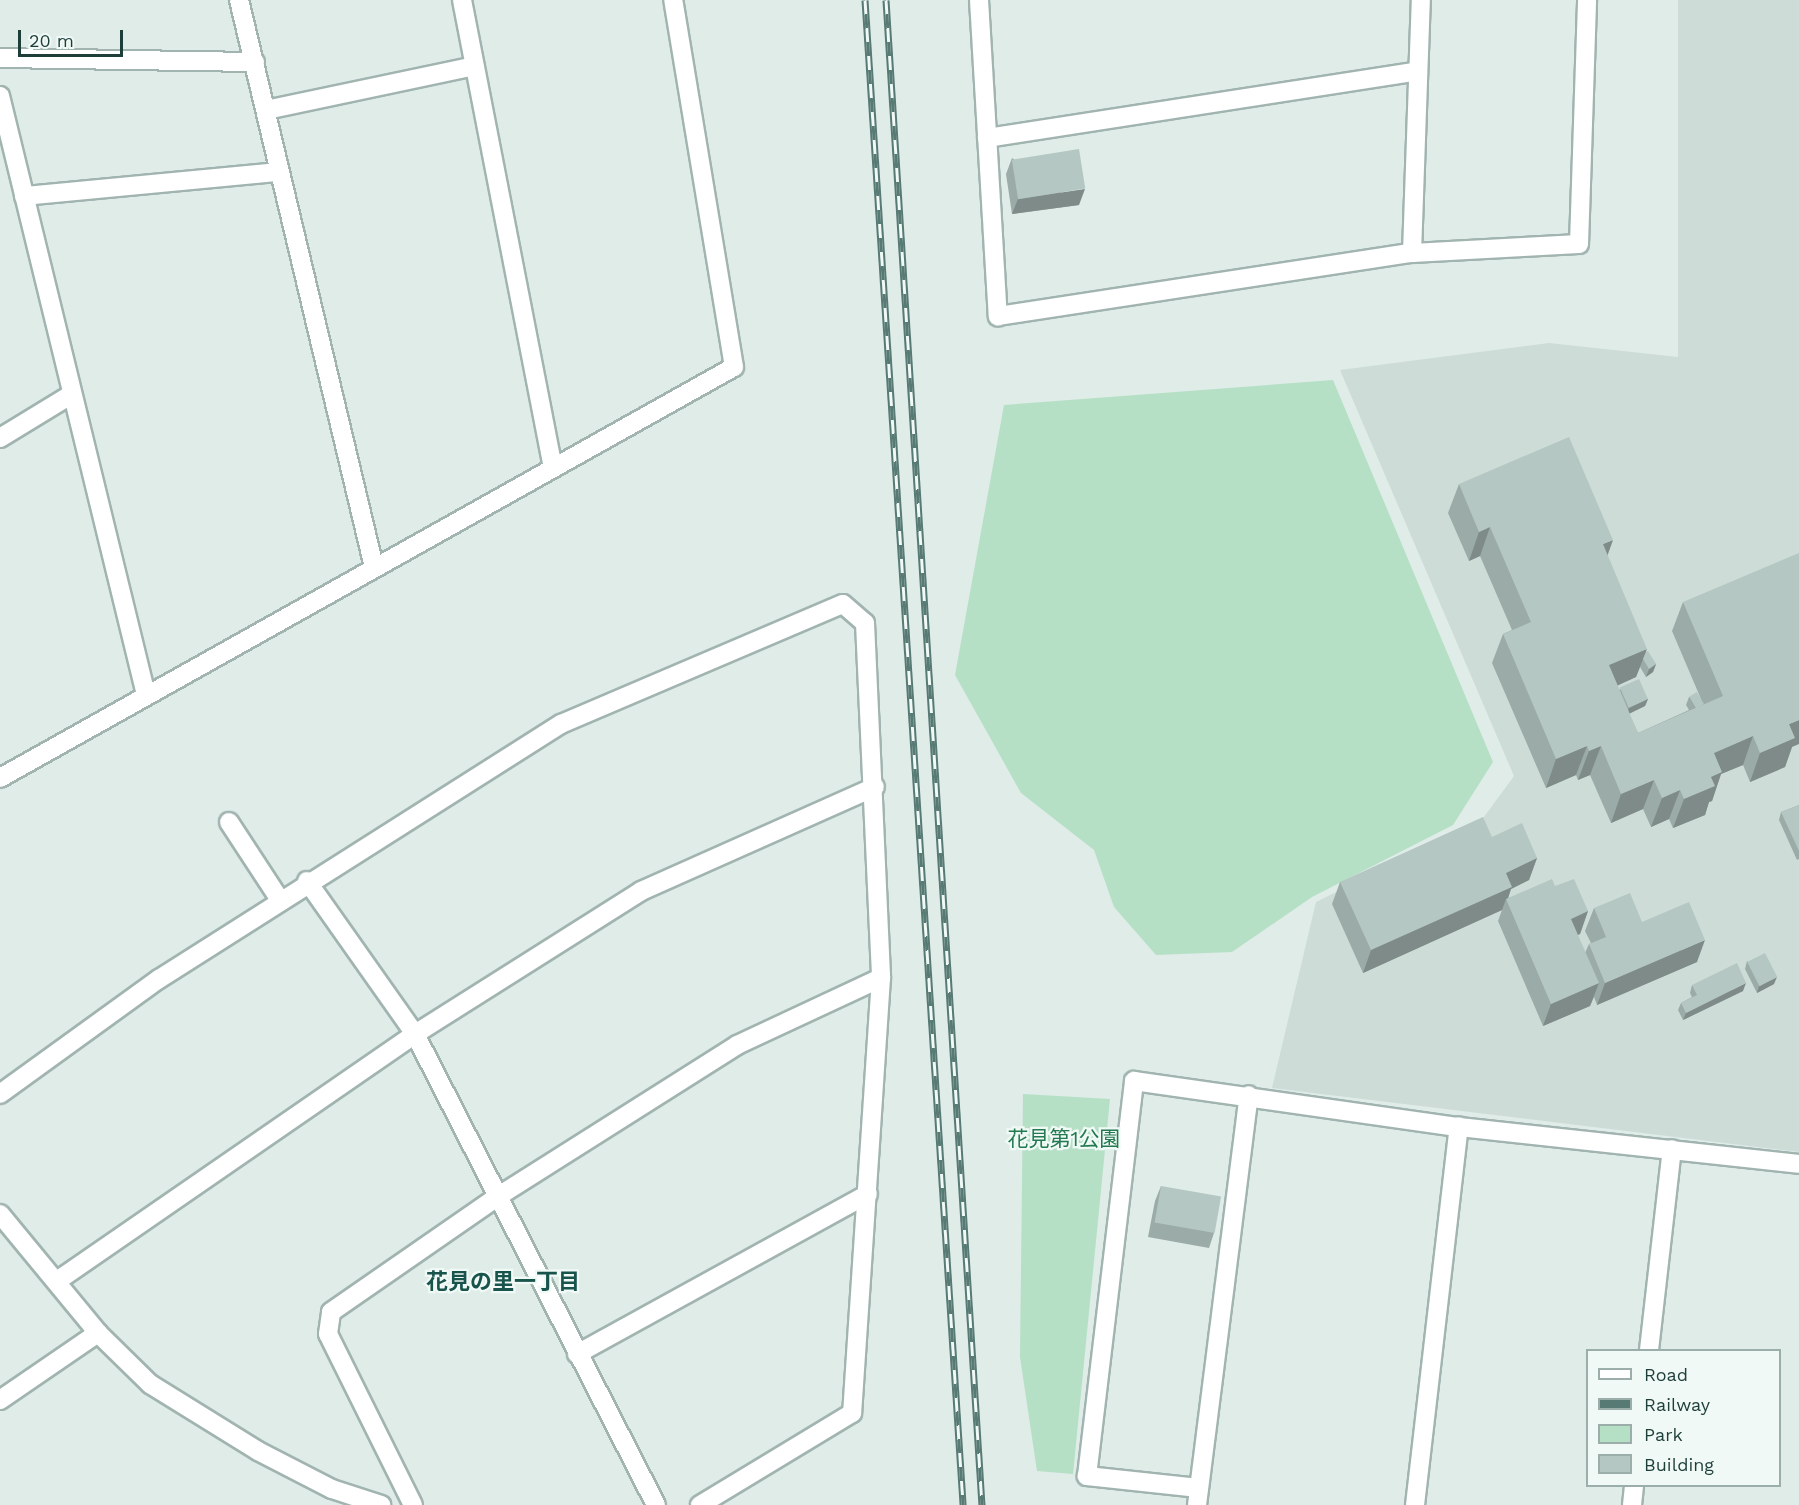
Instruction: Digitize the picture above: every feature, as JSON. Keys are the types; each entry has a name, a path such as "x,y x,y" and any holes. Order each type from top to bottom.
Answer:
{"street":[{"path":"239,0 266,110 278,172 374,567"},
{"path":"462,0 553,466"},
{"path":"0,778 553,466 734,367 673,0"},
{"path":"979,0 998,316 1412,253 1579,244 1587,0"},
{"path":"1412,253 1421,0"},
{"path":"0,58 255,62"},
{"path":"266,110 474,66"},
{"path":"987,138 1418,71"},
{"path":"0,96 146,695"},
{"path":"24,196 278,172"},
{"path":"0,438 72,394"},
{"path":"0,1094 159,979 307,881 561,724 843,604 865,623 875,787 881,978 852,1413 700,1505"},
{"path":"57,1281 415,1034 678,871 875,787"},
{"path":"229,822 280,900"},
{"path":"307,881 415,1034 656,1505"},
{"path":"413,1505 328,1334 332,1312 497,1197 738,1045 881,978"},
{"path":"1250,1095 1198,1497 1087,1476 1134,1081 1250,1095 1459,1127 1799,1164"},
{"path":"1415,1505 1459,1127"},
{"path":"1650,1349 1672,1149"},
{"path":"577,1354 868,1194"},
{"path":"0,1214 98,1334 150,1384 258,1451 332,1489 381,1505"},
{"path":"0,1400 98,1334"},
{"path":"1632,1505 1634,1487"}],"shaded area":[{"path":"1678,0 1799,0 1799,1152 1272,1088 1316,902 1481,821 1514,776 1340,370 1549,343 1678,357"}],"green space":[{"path":"1333,380 1493,762 1453,825 1312,897 1232,952 1156,955 1114,907 1094,850 1021,793 955,675 1004,405"},
{"name":"花見第1公園","path":"1023,1094 1110,1099 1073,1474 1037,1471 1020,1357"}],"building":[{"path":"1079,149 1085,189 1018,199 1012,160"},
{"path":"1569,437 1613,540 1603,544 1647,649 1609,665 1638,733 1723,696 1683,602 1799,553 1799,720 1789,724 1795,738 1760,753 1753,736 1714,753 1722,772 1711,777 1715,786 1684,799 1680,790 1662,798 1654,780 1621,794 1601,746 1589,751 1587,746 1556,759 1503,634 1531,622 1490,527 1479,532 1459,484"},
{"path":"1648,651 1656,664 1649,669 1643,659"},
{"path":"1639,679 1648,699 1629,708 1620,688"},
{"path":"1697,692 1704,704 1696,709 1689,696"},
{"path":"1799,805 1799,851 1781,812"},
{"path":"1483,817 1492,837 1522,823 1537,858 1506,873 1512,887 1371,950 1340,882"},
{"path":"1552,879 1555,886 1574,879 1588,911 1571,919 1599,983 1551,1004 1506,899"},
{"path":"1630,893 1642,922 1689,902 1705,940 1605,983 1589,944 1606,937 1594,908"},
{"path":"1765,953 1777,977 1759,986 1747,962"},
{"path":"1737,963 1746,983 1686,1013 1681,1003 1697,995 1692,985"},
{"path":"1161,1186 1221,1197 1215,1233 1155,1222"}],"railway":[{"path":"865,0 963,1505"},
{"path":"886,0 982,1505"}],"district":[{"name":"花見の里一丁目","path":"503,1282"}]}
